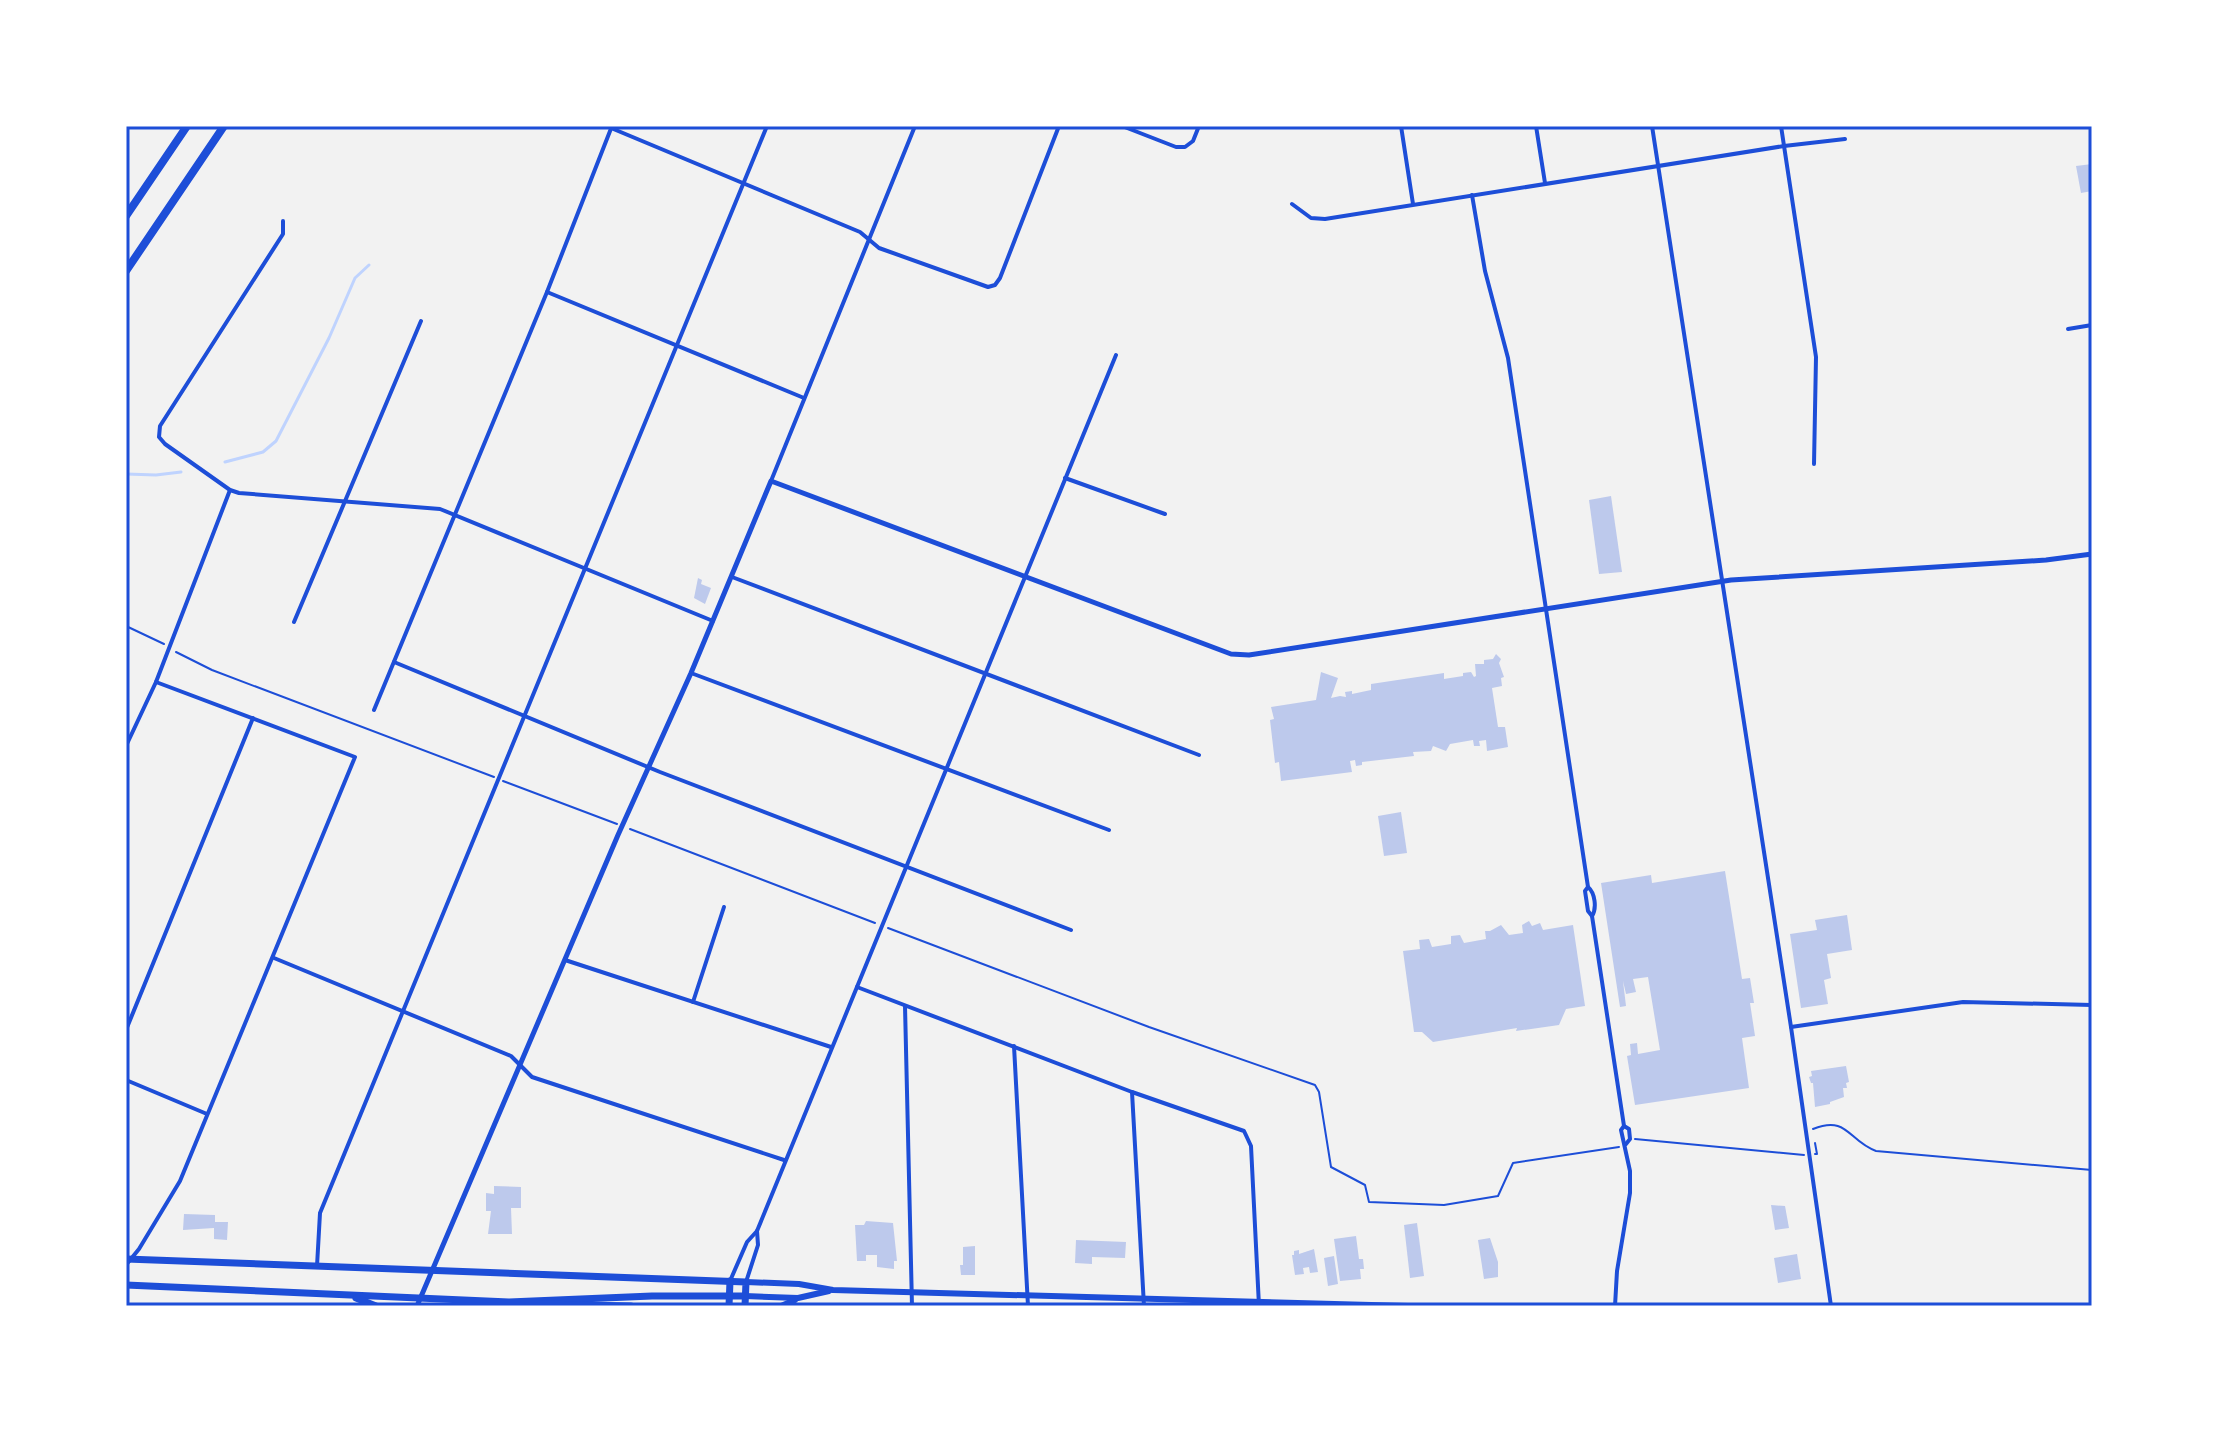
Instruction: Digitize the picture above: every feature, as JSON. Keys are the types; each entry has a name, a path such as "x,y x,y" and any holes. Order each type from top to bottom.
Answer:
{"highway":[{"path":"126,216 187,126"},
{"path":"126,271 224,126"}],"main road":[{"path":"128,1261 730,1281 799,1284 833,1290 1144,1302 1408,1306"},
{"path":"729,1306 730,1281"},
{"path":"745,1306 746,1282"},
{"path":"126,1285 350,1295 418,1302 631,1306"},
{"path":"781,1306 798,1298 833,1290"},
{"path":"350,1295 376,1306"},
{"path":"526,1302 638,1296 798,1298"}],"street":[{"path":"317,1266 320,1213 767,126"},
{"path":"418,1302 732,577 915,126"},
{"path":"374,710 547,292 611,127 859,232 879,248 988,287 995,285 1000,278 1059,126"},
{"path":"1122,126 1176,147 1185,147 1193,141 1199,126"},
{"path":"1401,126 1413,204"},
{"path":"1536,126 1545,183"},
{"path":"1652,126 1831,1306"},
{"path":"1781,126 1816,357 1814,464"},
{"path":"1292,204 1311,218 1325,219 1845,139"},
{"path":"1472,195 1485,271 1508,358 1588,887 1585,891 1588,911 1592,916 1624,1126 1621,1130 1622,1141 1626,1144 1630,1171 1630,1193 1617,1271 1615,1306"},
{"path":"283,221 283,234 160,426 159,437 165,444 230,490 239,493 440,509 713,621"},
{"path":"547,292 805,398"},
{"path":"294,622 421,321"},
{"path":"2068,329 2092,325"},
{"path":"730,1281 747,1242 757,1231 1116,355"},
{"path":"1065,478 1165,514"},
{"path":"771,481 1231,654 1249,655 1722,581 2046,560 2092,554"},
{"path":"126,746 156,682 230,490"},
{"path":"732,577 1199,755"},
{"path":"394,662 650,767 1071,930"},
{"path":"691,673 1109,830"},
{"path":"128,1261 180,1181 355,757 156,682"},
{"path":"126,1030 253,718"},
{"path":"693,1002 724,907"},
{"path":"274,958 511,1056 532,1077 784,1160"},
{"path":"565,960 831,1047"},
{"path":"857,987 1132,1092 1244,1131 1251,1146 1259,1304"},
{"path":"1791,1027 1963,1002 2092,1005 2092,1091"},
{"path":"905,1006 912,1306"},
{"path":"1014,1046 1028,1306"},
{"path":"126,1080 207,1114"},
{"path":"1132,1092 1144,1302"},
{"path":"746,1282 758,1245 757,1231"}],"path":[{"path":"126,626 162,642"},
{"path":"176,652 212,670 490,776"},
{"path":"508,783 616,824"},
{"path":"633,830 875,923"},
{"path":"888,928 1149,1027 1312,1084 1319,1092 1331,1167 1361,1182 1368,1191 1369,1202 1444,1205 1498,1196 1513,1163 1626,1144 1635,1139 1808,1155 1817,1154 1815,1142"},
{"path":"1813,1128 1841,1125 1866,1148 1876,1151 2092,1170"}],"building":[{"path":"2092,164 2092,191 2081,193 2076,166"},
{"path":"1611,496 1622,572 1599,574 1589,500"},
{"path":"698,578 702,580 701,584 711,588 705,604 694,598"},
{"path":"1496,654 1501,659 1499,663 1504,677 1501,678 1502,686 1492,688 1498,727 1505,727 1508,747 1487,751 1486,740 1479,741 1480,746 1474,746 1473,740 1450,744 1446,751 1433,746 1431,751 1413,752 1414,756 1362,762 1362,765 1356,766 1355,760 1350,761 1352,772 1281,781 1279,762 1275,763 1271,707 1316,700 1321,672 1338,678 1331,698 1346,697 1345,692 1352,691 1352,694 1371,690 1371,684 1444,673 1444,679 1471,672 1474,677 1475,664 1484,664 1484,660 1493,659"},
{"path":"1401,812 1407,853 1384,856 1378,816"},
{"path":"1725,871 1742,979 1750,978 1754,1003 1750,1003 1755,1036 1742,1038 1749,1088 1635,1105 1627,1056 1631,1055 1630,1044 1637,1043 1638,1054 1660,1050 1648,977 1633,979 1636,992 1626,994 1623,981 1626,1006 1620,1007 1601,883 1651,875 1652,883"},
{"path":"1847,915 1852,950 1827,954 1831,978 1824,980 1828,1004 1801,1008 1790,934 1817,930 1815,920"},
{"path":"1529,921 1532,926 1540,923 1543,930 1573,925 1585,1006 1566,1009 1559,1025 1516,1031 1517,1028 1433,1042 1422,1032 1414,1032 1403,951 1420,949 1419,940 1429,939 1432,947 1451,944 1451,936 1460,935 1464,943 1486,939 1485,931 1501,925 1509,935 1523,933 1522,925"},
{"path":"1846,1066 1849,1082 1846,1083 1847,1088 1843,1088 1844,1097 1815,1107 1813,1083 1809,1077 1812,1076 1811,1071"},
{"path":"494,1186 521,1187 521,1208 511,1208 512,1234 488,1234 491,1211 486,1211 486,1193 494,1194"},
{"path":"1771,1205 1785,1206 1789,1228 1775,1230"},
{"path":"184,1214 215,1215 215,1222 228,1222 227,1240 214,1239 214,1228 183,1230"},
{"path":"866,1221 893,1223 897,1261 894,1261 894,1269 877,1267 877,1255 866,1255 866,1261 857,1261 855,1225 864,1225"},
{"path":"1417,1223 1424,1276 1410,1278 1404,1225"},
{"path":"1356,1236 1359,1259 1363,1259 1361,1279 1340,1281 1334,1239"},
{"path":"1490,1238 1498,1262 1498,1277 1484,1279 1478,1240"},
{"path":"1076,1240 1126,1242 1125,1258 1092,1257 1092,1264 1075,1263"},
{"path":"975,1246 975,1275 961,1275 963,1247"},
{"path":"1314,1249 1318,1272 1310,1273 1309,1267 1303,1268 1304,1274 1295,1275 1294,1251 1299,1250 1299,1254"},
{"path":"1797,1254 1801,1279 1778,1283 1774,1258"},
{"path":"1334,1256 1338,1284 1328,1286 1324,1258"}],"waterway":[{"path":"225,462 263,452 276,441 329,338 355,278 369,265"},
{"path":"126,474 181,472"}]}
